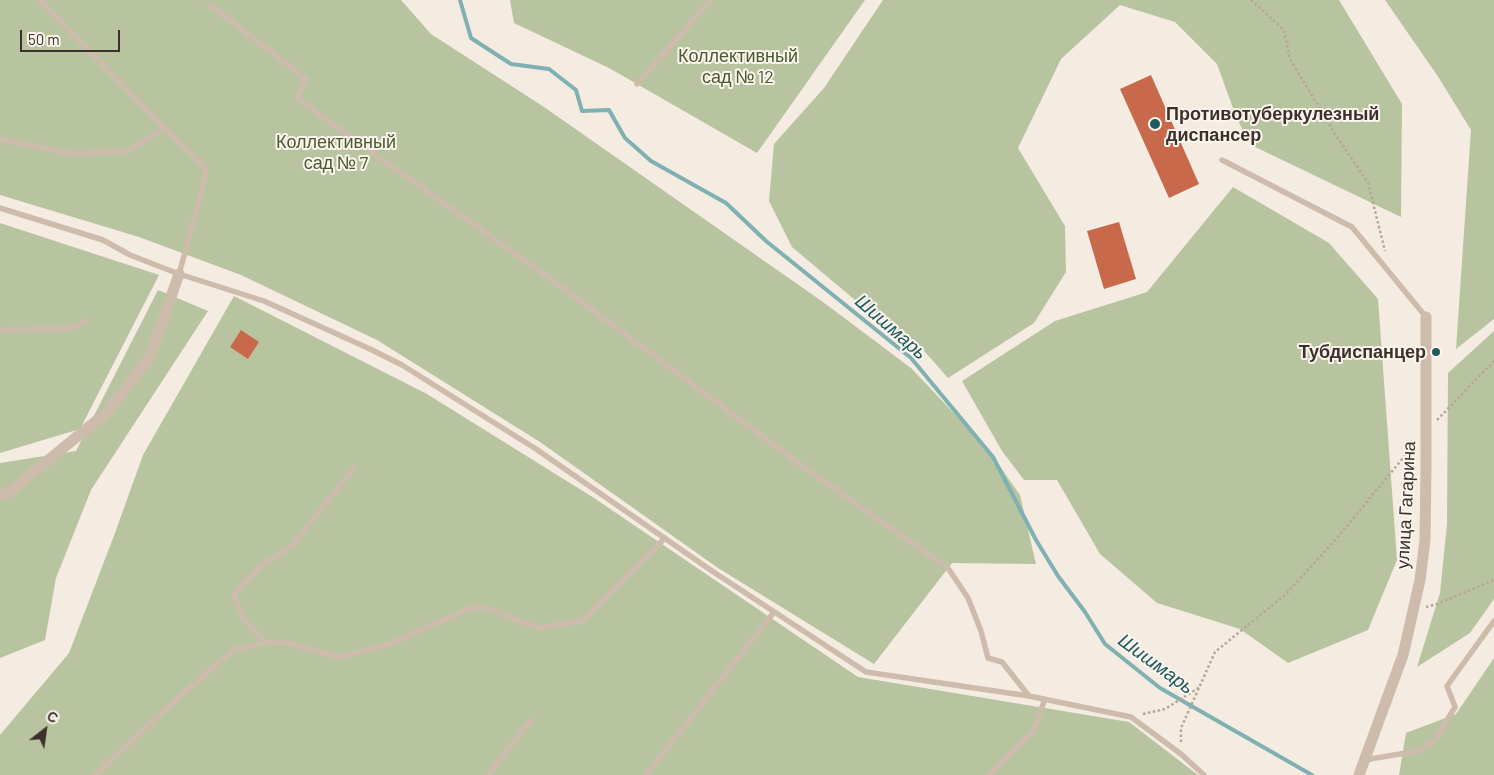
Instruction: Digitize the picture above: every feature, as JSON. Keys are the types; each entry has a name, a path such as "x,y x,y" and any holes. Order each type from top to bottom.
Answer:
{"street":[{"path":"0,494 7,494 107,412 150,357 179,274"},
{"name":"улица Гагарина","path":"1360,775 1363,760 1403,655 1420,580 1424,540 1426,318"}],"lane":[{"path":"39,0 206,168 202,192 179,274"},
{"path":"637,84 712,0"},
{"path":"210,5 306,79 297,98 563,288 805,468 948,568 968,598 981,631 988,658 1002,662 1029,696"},
{"path":"0,139 73,154 128,151 165,128"},
{"path":"1222,160 1352,227 1426,318"},
{"path":"0,208 103,240 130,255 179,274 264,300 402,365 536,449 774,612 866,672 1029,696 1132,717 1181,754 1204,775"},
{"path":"0,330 57,329 77,326 86,321"},
{"path":"266,643 243,618 234,596 243,583 261,566 292,546 354,467"},
{"path":"95,775 170,705 233,650 266,643 288,642 339,657 390,644 470,608 486,606 538,628 582,621 665,538"},
{"path":"646,775 774,612"},
{"path":"1363,760 1418,751 1436,739 1455,707 1447,686 1494,621"},
{"path":"989,775 1032,733 1045,699"},
{"path":"488,775 530,721"}],"path":[{"path":"1251,0 1284,30 1290,59 1335,134 1368,183 1386,258"},
{"path":"1181,754 1181,728 1215,652 1286,594 1337,538 1400,460 1494,361"},
{"path":"1413,609 1437,604 1494,580"},
{"path":"1132,717 1165,709 1200,687"}],"green space":[{"name":"Коллективный сад № 7","path":"0,0 401,0 431,34 544,107 823,302 911,368 987,448 1020,495 1036,564 952,563 874,664 718,568 540,442 377,340 241,275 139,237 0,195"},
{"name":"Коллективный сад № 12","path":"510,0 865,0 757,153 609,68 514,23"},
{"path":"883,0 1339,0 1402,104 1401,217 1251,145 1237,119 1217,64 1175,22 1120,5 1061,59 1018,148 1065,226 1066,272 1034,323 948,378 918,344 855,300 792,247 769,201 774,144 824,88"},
{"path":"1385,0 1494,0 1494,319 1456,349 1471,130 1437,75"},
{"path":"1233,187 1329,243 1378,299 1397,560 1368,630 1288,663 1240,629 1157,603 1100,554 1057,480 1024,480 1002,451 962,381 1055,321 1147,292"},
{"path":"0,223 159,275 80,429 0,453"},
{"path":"158,290 208,311 91,490 56,578 45,640 0,658 0,463 76,451"},
{"path":"234,296 427,394 594,498 858,677 1129,722 1198,775 0,775 0,735 69,653 143,455"},
{"path":"1494,331 1494,599 1470,633 1417,667 1440,593 1447,524 1448,373"},
{"path":"1494,658 1494,775 1399,775 1406,733 1456,714"}],"building":[{"path":"1151,75 1199,184 1169,198 1120,89"},
{"path":"1119,222 1136,279 1104,289 1087,231"},
{"path":"241,330 259,342 248,359 230,347"}],"waterway":[{"name":"Шишмарь","path":"460,0 471,38 511,64 549,69 576,90 582,111 609,110 625,138 651,161 726,203 766,241 911,358 993,457 1036,540 1058,576 1085,612 1105,644 1160,688 1312,775"}],"place":[{"name":"Противотуберкулезный диспансер","path":"1155,124"},
{"name":"Тубдиспанцер","path":"1436,352"}]}
